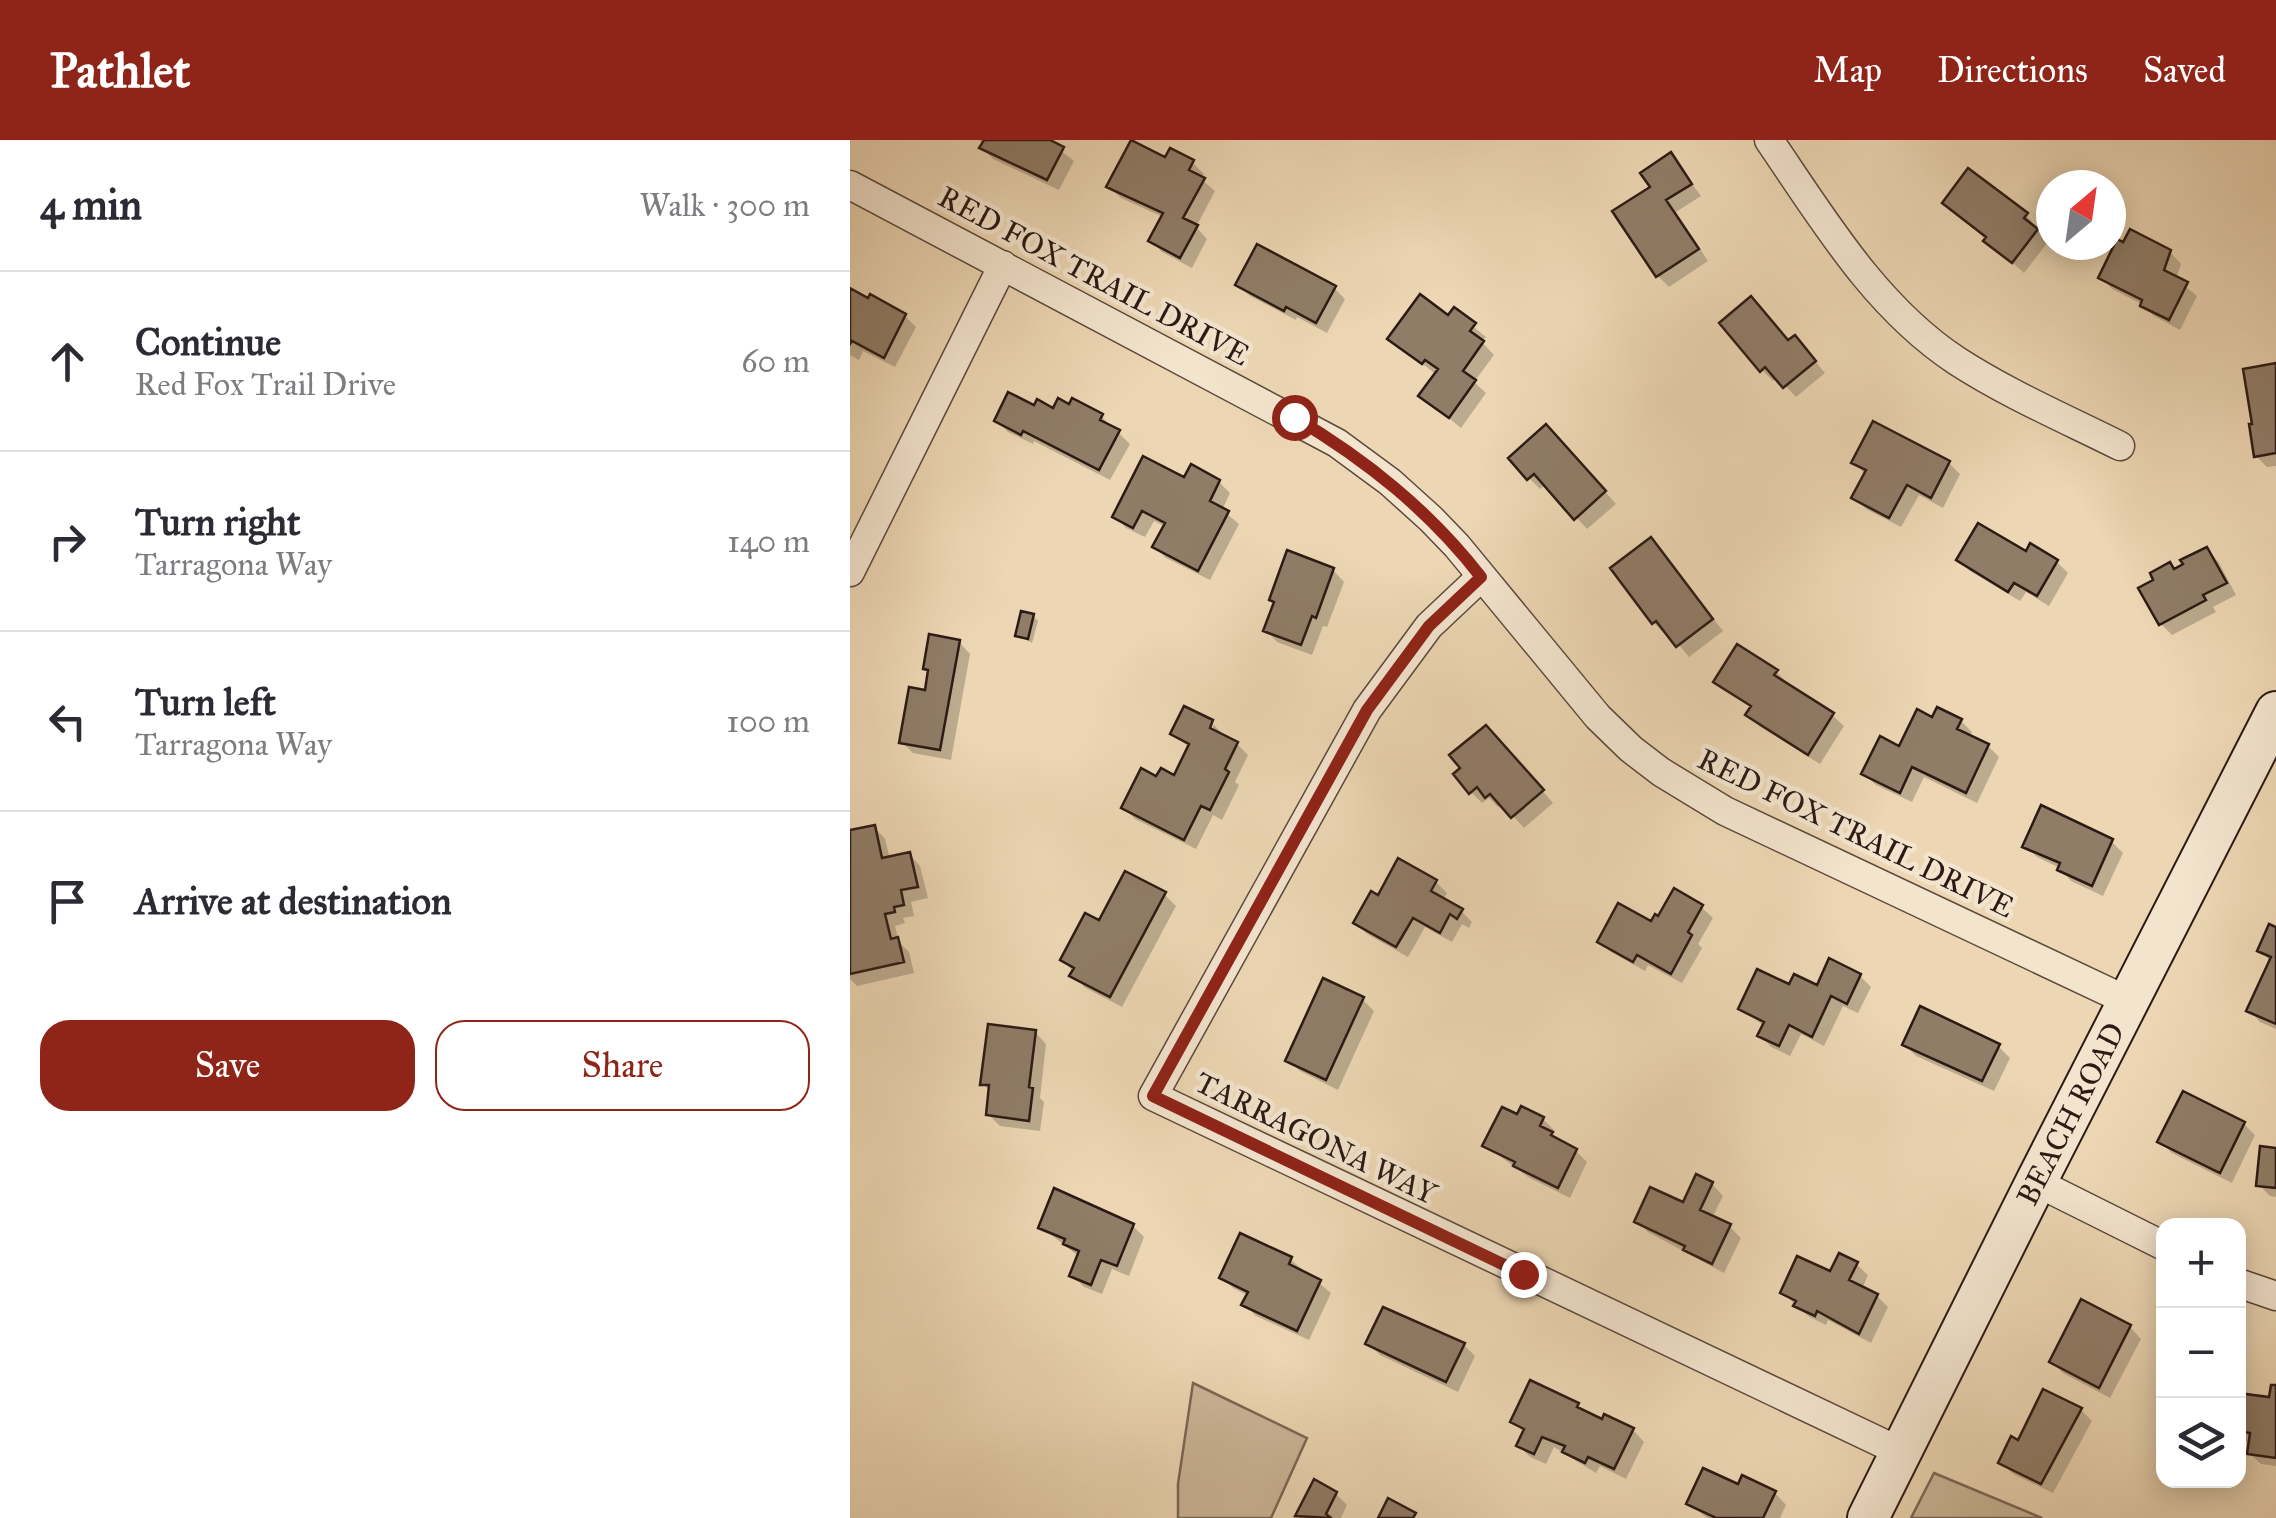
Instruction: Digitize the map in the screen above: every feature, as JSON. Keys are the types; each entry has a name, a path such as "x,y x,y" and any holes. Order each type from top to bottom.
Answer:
{"street":[{"path":"1769,140 1862,272 1902,315 1955,360 2120,446"},
{"name":"RED FOX TRAIL DRIVE","path":"850,185 1337,443 1431,519 1598,718 1631,749 1676,782 1751,823 2128,1001"},
{"path":"850,572 1003,265"},
{"name":"TARRAGONA WAY","path":"1481,577 1429,626 1367,710 1153,1096 1901,1452"},
{"name":"BEACH ROAD","path":"1868,1518 2276,712"},
{"path":"2036,1182 2156,1242"},
{"path":"2246,1285 2276,1296"}],"shaded area":[{"path":"1193,1383 1307,1438 1271,1518 1178,1518 1178,1484"},
{"path":"1934,1473 2042,1518 1911,1518"}],"building":[{"path":"984,140 1050,140 1064,147 1047,180 979,148"},
{"path":"1131,140 1165,157 1170,148 1194,160 1189,170 1205,178 1183,218 1198,225 1180,258 1148,241 1163,213 1106,187"},
{"path":"1671,152 1692,184 1666,200 1699,249 1656,277 1612,211 1650,187 1640,173"},
{"path":"1968,168 2028,213 2024,218 2036,232 2012,263 1942,203"},
{"path":"2130,229 2171,250 2164,270 2188,282 2169,320 2140,306 2142,300 2098,278 2107,260 2126,260 2126,236"},
{"path":"1257,244 1336,286 1316,323 1235,285"},
{"path":"850,288 906,314 884,358 852,341 850,344"},
{"path":"1420,294 1448,315 1454,307 1476,323 1470,331 1484,341 1463,371 1476,380 1449,418 1418,396 1438,369 1425,360 1422,364 1387,339"},
{"path":"1751,296 1788,340 1795,335 1816,361 1783,388 1765,367 1760,372 1719,323"},
{"path":"2276,363 2276,453 2254,457 2243,369"},
{"path":"1008,392 1034,405 1037,399 1053,408 1058,398 1069,404 1072,398 1103,414 1100,420 1120,430 1099,470 1023,431 1021,435 994,421"},
{"path":"1873,421 1950,461 1931,498 1907,485 1889,518 1851,498 1866,470 1851,463"},
{"path":"1546,424 1606,491 1574,520 1534,474 1527,480 1508,458"},
{"path":"1143,456 1184,477 1191,464 1220,480 1210,501 1229,511 1198,571 1152,547 1165,523 1142,511 1133,528 1112,517"},
{"path":"1978,523 2026,551 2030,543 2058,560 2037,596 2014,583 2008,592 1956,560"},
{"path":"1651,537 1713,619 1676,647 1656,621 1652,624 1610,568"},
{"path":"2207,547 2227,583 2203,595 2206,600 2159,625 2138,588 2153,580 2150,573 2170,562 2174,569 2183,564 2180,560"},
{"path":"1287,550 1334,568 1316,618 1312,616 1301,645 1263,631 1274,602 1269,600"},
{"path":"1021,611 1034,614 1028,639 1015,636"},
{"path":"929,634 960,640 940,750 899,743 909,687 925,690 928,670 923,669"},
{"path":"1737,644 1778,670 1774,675 1834,713 1808,755 1745,715 1751,706 1713,682"},
{"path":"1184,706 1213,720 1210,728 1238,742 1225,769 1229,772 1210,810 1201,806 1184,840 1121,808 1141,768 1156,776 1161,768 1174,775 1189,744 1170,734"},
{"path":"1937,707 1962,719 1957,729 1989,744 1966,793 1912,767 1900,793 1861,774 1880,736 1899,746 1917,709 1932,717"},
{"path":"1486,725 1544,790 1511,818 1490,794 1485,798 1477,787 1469,794 1453,774 1460,768 1449,755"},
{"path":"2041,805 2113,839 2092,886 2057,870 2060,863 2022,847"},
{"path":"875,825 882,858 910,852 918,887 901,890 904,905 885,914 891,939 898,937 904,962 850,974 850,830"},
{"path":"1398,858 1437,880 1431,891 1463,909 1457,919 1450,914 1440,933 1413,918 1396,947 1353,923 1371,891 1378,895"},
{"path":"1125,871 1166,892 1110,997 1069,976 1074,968 1060,960 1085,913 1099,920"},
{"path":"1674,888 1703,905 1671,974 1637,955 1633,962 1597,942 1618,903 1651,921"},
{"path":"2269,924 2276,927 2276,1024 2246,1011 2271,957 2257,951"},
{"path":"1829,958 1861,974 1847,1004 1831,996 1812,1037 1789,1025 1779,1046 1757,1036 1764,1022 1738,1009 1757,969 1789,984 1794,974 1817,985"},
{"path":"1323,978 1364,997 1326,1080 1285,1061"},
{"path":"1920,1006 2000,1044 1982,1081 1902,1045"},
{"path":"988,1024 1036,1030 1029,1121 986,1115 989,1085 980,1085"},
{"path":"2183,1091 2245,1122 2220,1173 2157,1142"},
{"path":"1521,1106 1544,1117 1540,1126 1577,1149 1558,1188 1482,1146 1502,1107 1517,1114"},
{"path":"2260,1146 2276,1148 2276,1188 2256,1186"},
{"path":"1696,1174 1713,1182 1700,1210 1731,1224 1712,1264 1683,1250 1685,1246 1634,1222 1650,1187 1683,1202"},
{"path":"1054,1188 1134,1224 1117,1266 1101,1260 1091,1285 1069,1276 1079,1251 1063,1244 1065,1239 1038,1228"},
{"path":"1240,1233 1292,1257 1289,1264 1321,1280 1297,1331 1241,1305 1248,1292 1219,1278"},
{"path":"1839,1253 1858,1262 1849,1280 1878,1294 1859,1334 1817,1311 1815,1316 1793,1306 1796,1301 1780,1293 1797,1256 1830,1271"},
{"path":"2081,1299 2131,1325 2099,1388 2049,1362"},
{"path":"1383,1307 1465,1343 1446,1382 1365,1344"},
{"path":"1530,1380 1579,1403 1577,1407 1602,1419 1604,1414 1634,1428 1614,1469 1588,1457 1585,1463 1562,1452 1565,1446 1542,1437 1534,1454 1516,1446 1524,1429 1510,1422"},
{"path":"2271,1385 2276,1385 2276,1458 2247,1454 2250,1433 2246,1432 2246,1394 2269,1397"},
{"path":"2043,1389 2082,1408 2041,1484 1998,1463 2011,1436 2018,1440"},
{"path":"1703,1468 1738,1484 1742,1475 1776,1491 1763,1518 1716,1518 1686,1504"},
{"path":"1314,1479 1337,1492 1326,1514 1331,1518 1295,1516"},
{"path":"1388,1498 1416,1513 1413,1518 1378,1518"}],"route":[{"path":"1294,417 1390,482 1457,546 1481,577 1429,626 1367,710 1153,1096 1523,1274"}]}
